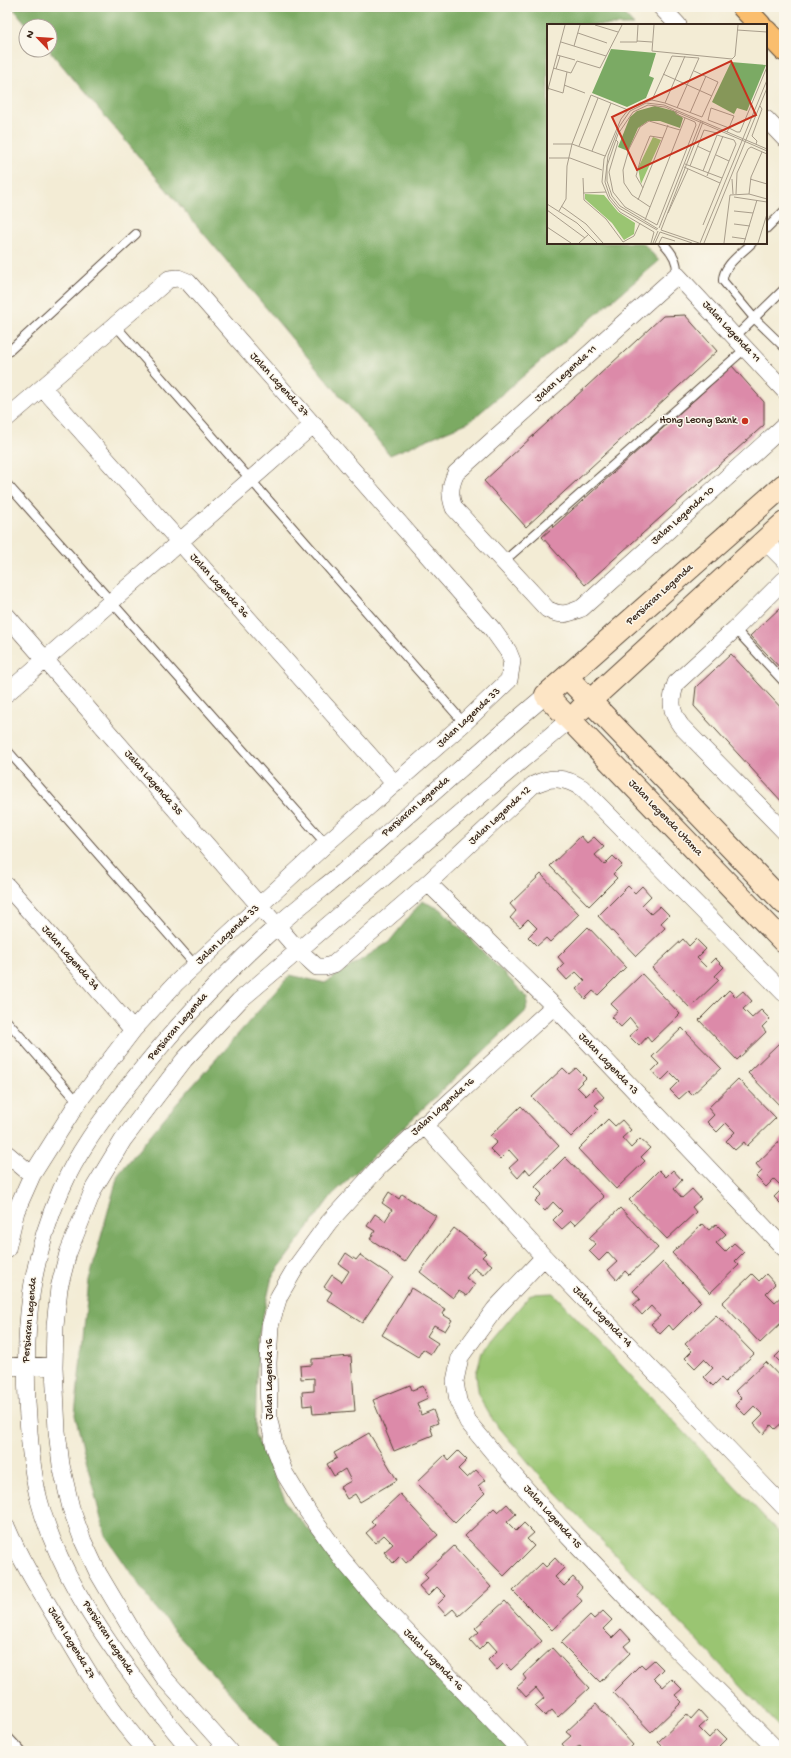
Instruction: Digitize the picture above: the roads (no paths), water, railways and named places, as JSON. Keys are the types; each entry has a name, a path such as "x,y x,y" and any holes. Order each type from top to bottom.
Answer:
{"main road":[{"path":"743,7 759,24"},
{"path":"767,32 784,50"}],"street":[{"path":"661,7 677,24"},
{"path":"767,120 784,138"},
{"name":"Jalan Lagenda 11","path":"677,276 741,342 784,390"},
{"name":"Jalan Legenda 11","path":"503,562 454,508 450,490 456,473 677,276"},
{"name":"Jalan Lagenda 37","path":"7,418 169,279 178,278 188,282 494,630 508,651 512,661 511,669"},
{"name":"Jalan Lagenda 36","path":"43,388 395,784"},
{"path":"7,693 314,424"},
{"name":"Jalan Legenda 10","path":"503,562 551,612 564,615 582,608 784,426"},
{"name":"Persiaran Legenda","path":"192,1751 171,1729 108,1642 74,1584 56,1548 40,1501 29,1444 26,1365 30,1299 36,1261 61,1189 77,1159 100,1122 153,1055 210,990 277,926 340,874 476,754 567,677 784,485"},
{"path":"229,1751 165,1679 133,1632 109,1593 82,1541 71,1508 61,1465 57,1430 54,1367 55,1326 59,1288 68,1253 94,1188 123,1140 184,1060 239,1001 570,719 784,523"},
{"path":"765,540 784,560"},
{"path":"784,580 735,629 676,683 672,694 671,706 675,719 681,726 784,831"},
{"name":"Jalan Lagenda 35","path":"7,616 298,950"},
{"name":"Jalan Lagenda 33","path":"7,1249 16,1211 32,1175 78,1102 133,1030 176,983 195,965 326,844 464,724 502,688 509,680 511,669"},
{"path":"567,677 784,903"},
{"name":"Jalan Legenda Utama","path":"546,695 784,942"},
{"name":"Jalan Legenda 12","path":"298,950 317,967 326,967 334,964 428,883 533,786 550,778 560,778 573,782 582,788 784,993"},
{"name":"Jalan Lagenda 13","path":"428,883 554,1006 784,1248"},
{"name":"Jalan Lagenda 34","path":"7,886 133,1030"},
{"name":"Jalan Lagenda 16","path":"520,1751 379,1603 322,1533 285,1474 275,1448 269,1420 268,1363 270,1326 279,1296 296,1267 329,1222 381,1164 423,1124 554,1006"},
{"name":"Jalan Lagenda 14","path":"423,1124 544,1257 784,1507"},
{"path":"7,1154 32,1175"},
{"name":"Jalan Lagenda 15","path":"544,1257 495,1309 460,1357 454,1381 461,1408 468,1422 492,1451 565,1533 660,1633 778,1751"},
{"path":"7,1367 26,1365 54,1367"},
{"name":"Jalan Lagenda 27","path":"7,1528 18,1553 76,1653 120,1719 147,1751"}],"lane":[{"path":"767,228 784,211"},
{"path":"7,354 136,234"},
{"path":"664,244 669,249 678,266 677,276"},
{"path":"751,244 727,268 723,275 723,281 754,318 784,347"},
{"path":"503,562 741,342 754,318 784,289"},
{"path":"115,325 464,724"},
{"path":"7,484 326,844"},
{"path":"735,629 784,682"},
{"path":"7,750 195,965"},
{"path":"7,1021 78,1102"},
{"path":"7,1736 21,1751"}],"place":[{"name":"Hong Leong Bank","path":"745,421"}]}
